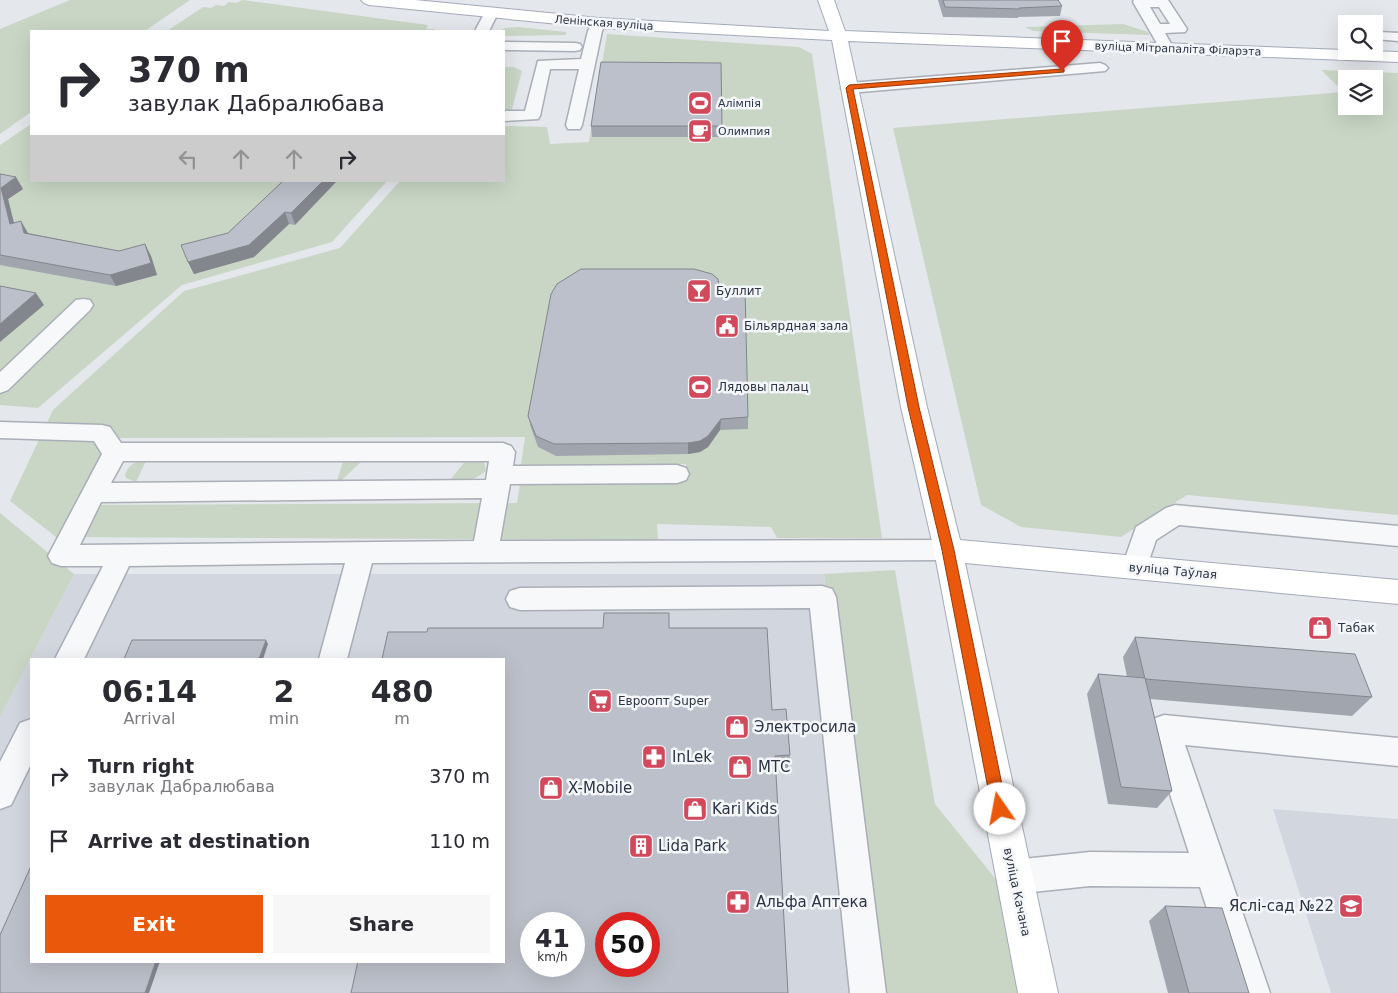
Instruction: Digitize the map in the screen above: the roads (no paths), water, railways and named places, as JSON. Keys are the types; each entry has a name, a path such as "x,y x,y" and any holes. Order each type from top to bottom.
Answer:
{"main road":[{"name":"Ленінская вуліца","path":"370,0 599,23 839,36"},
{"name":"вуліца Качана","path":"826,0 839,36 914,407 948,550 1038,993"},
{"name":"вуліца Мітрапаліта Філарэта","path":"839,36 1398,57"},
{"name":"вуліца Таўлая","path":"948,550 1398,592"}],"street":[{"path":"482,30 491,13"},
{"path":"574,125 595,31 599,23"},
{"path":"1156,28 1168,49"},
{"path":"1383,36 1398,37"},
{"path":"505,46 592,47"},
{"path":"523,64 588,64"},
{"path":"505,116 532,116 543,64"},
{"path":"849,88 1100,68"},
{"path":"0,385 83,305"},
{"path":"0,430 102,433 107,444 115,452 503,452 485,551"},
{"path":"115,452 61,556 485,551 948,550"},
{"path":"94,493 498,482 677,474"},
{"path":"1135,567 1145,534 1176,515 1398,536"},
{"path":"333,658 361,553"},
{"path":"70,658 121,556"},
{"path":"520,599 822,597 868,993"},
{"path":"1252,993 1164,729 1398,752"},
{"path":"0,794 30,735"},
{"path":"1014,877 1090,869 1211,870"}],"place":[{"name":"Алімпія","path":"700,103"},
{"name":"Олимпия","path":"700,131"},
{"name":"Буллит","path":"699,291"},
{"name":"Більярдная зала","path":"727,326"},
{"name":"Лядовы палац","path":"700,387"},
{"name":"Табак","path":"1320,628"},
{"name":"Евроопт Super","path":"600,701"},
{"name":"Электросила","path":"737,727"},
{"name":"InLek","path":"654,757"},
{"name":"МТС","path":"740,767"},
{"name":"X-Mobile","path":"551,788"},
{"name":"Kari Kids","path":"695,809"},
{"name":"Lida Park","path":"641,846"},
{"name":"Альфа Аптека","path":"738,902"},
{"name":"Яслі-сад №22","path":"1351,906"}]}
